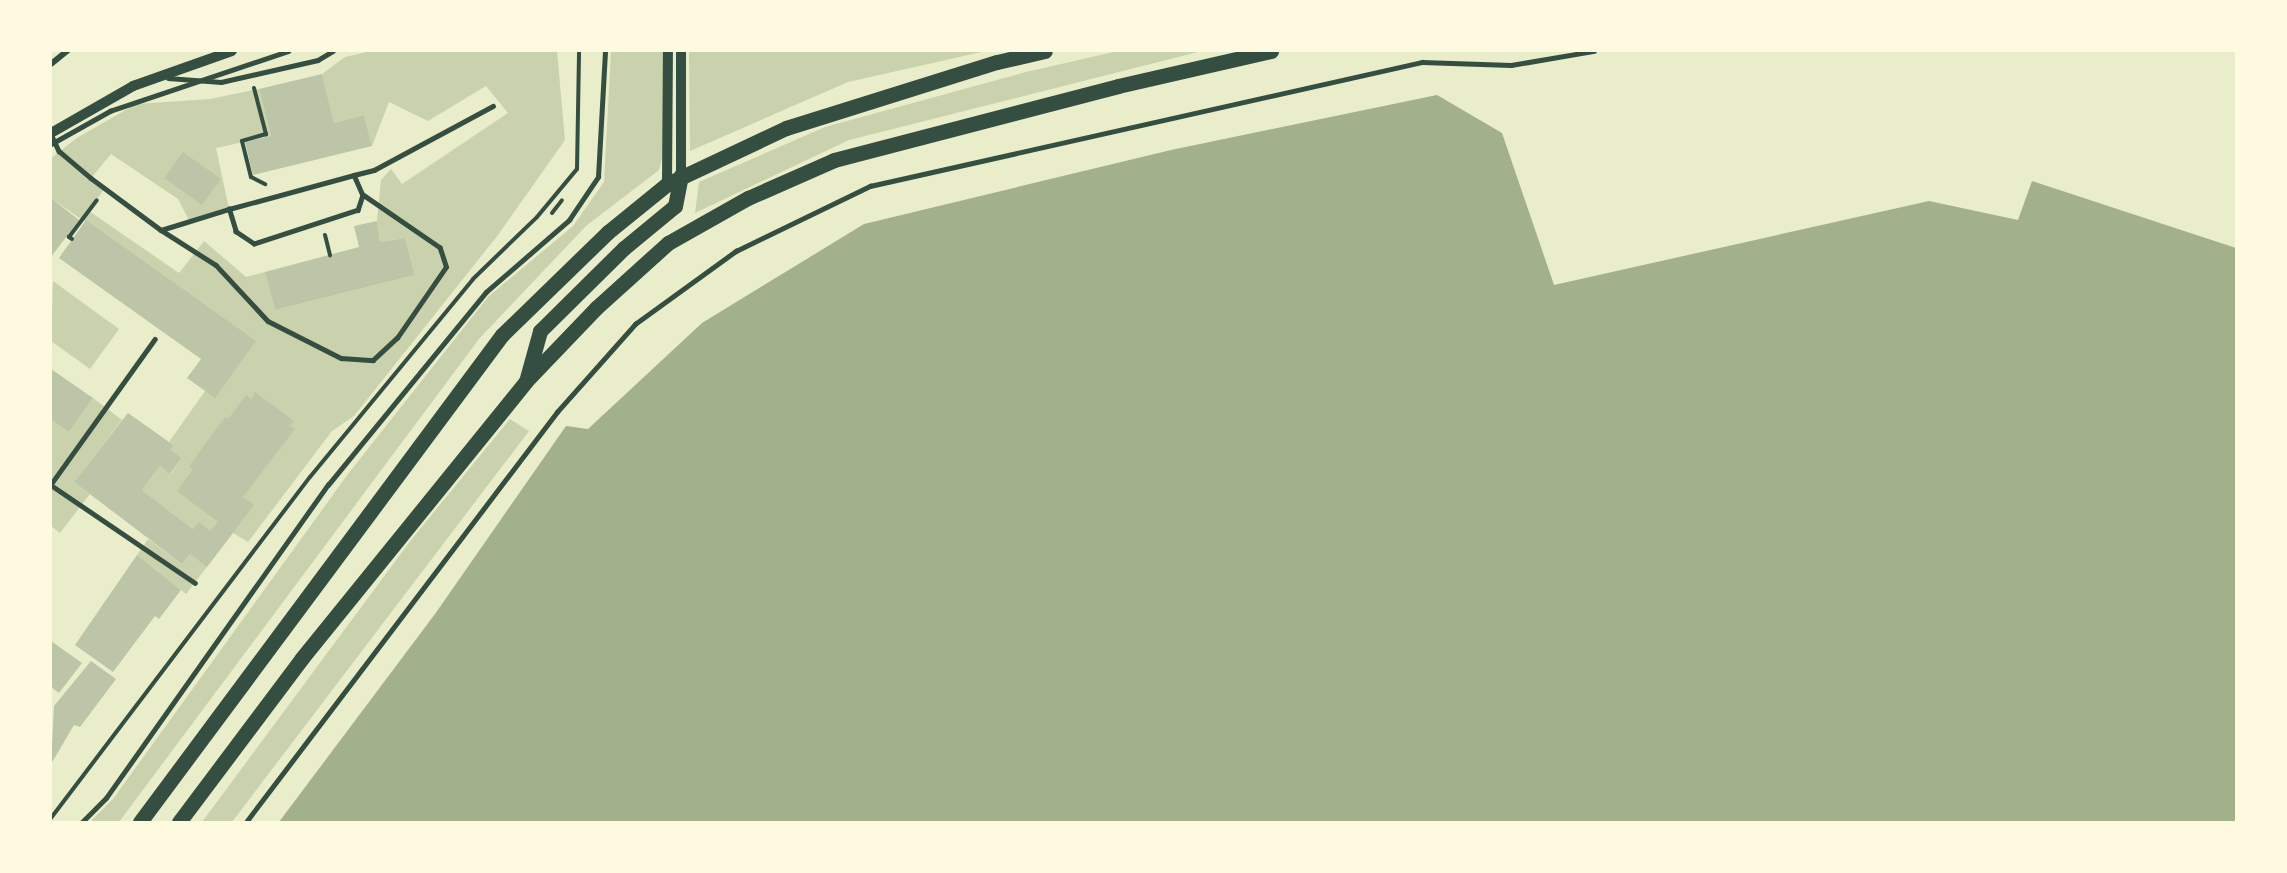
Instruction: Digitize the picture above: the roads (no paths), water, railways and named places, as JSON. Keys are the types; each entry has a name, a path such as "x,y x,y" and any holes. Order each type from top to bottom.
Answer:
{"main road":[{"path":"140,822 502,335 608,231 667,184 786,128 997,62 1045,51"},
{"path":"179,822 302,658 526,381 596,308 668,243 759,193 834,160 917,136 1271,51"},
{"path":"526,381 540,332 624,248 675,206 681,176"}],"street":[{"path":"51,64 67,51"},
{"path":"52,138 133,86 232,51"},
{"path":"667,184 668,51"},
{"path":"681,51 681,176"}],"lane":[{"path":"288,51 196,80 110,111 52,138 59,151 104,189 161,230 216,265 268,321 341,358 373,360 397,338 446,267 440,248 363,195 354,175"},
{"path":"160,77 221,82 318,60 333,51"},
{"path":"82,822 106,798 336,476 486,292 569,220 598,177 605,51"},
{"path":"246,822 557,412 635,324 736,250 870,186 1422,62 1511,65 1594,51"},
{"path":"161,230 374,170 493,106"},
{"path":"229,209 237,232 255,244 358,210 363,195"},
{"path":"155,339 51,484 195,583"}]}
